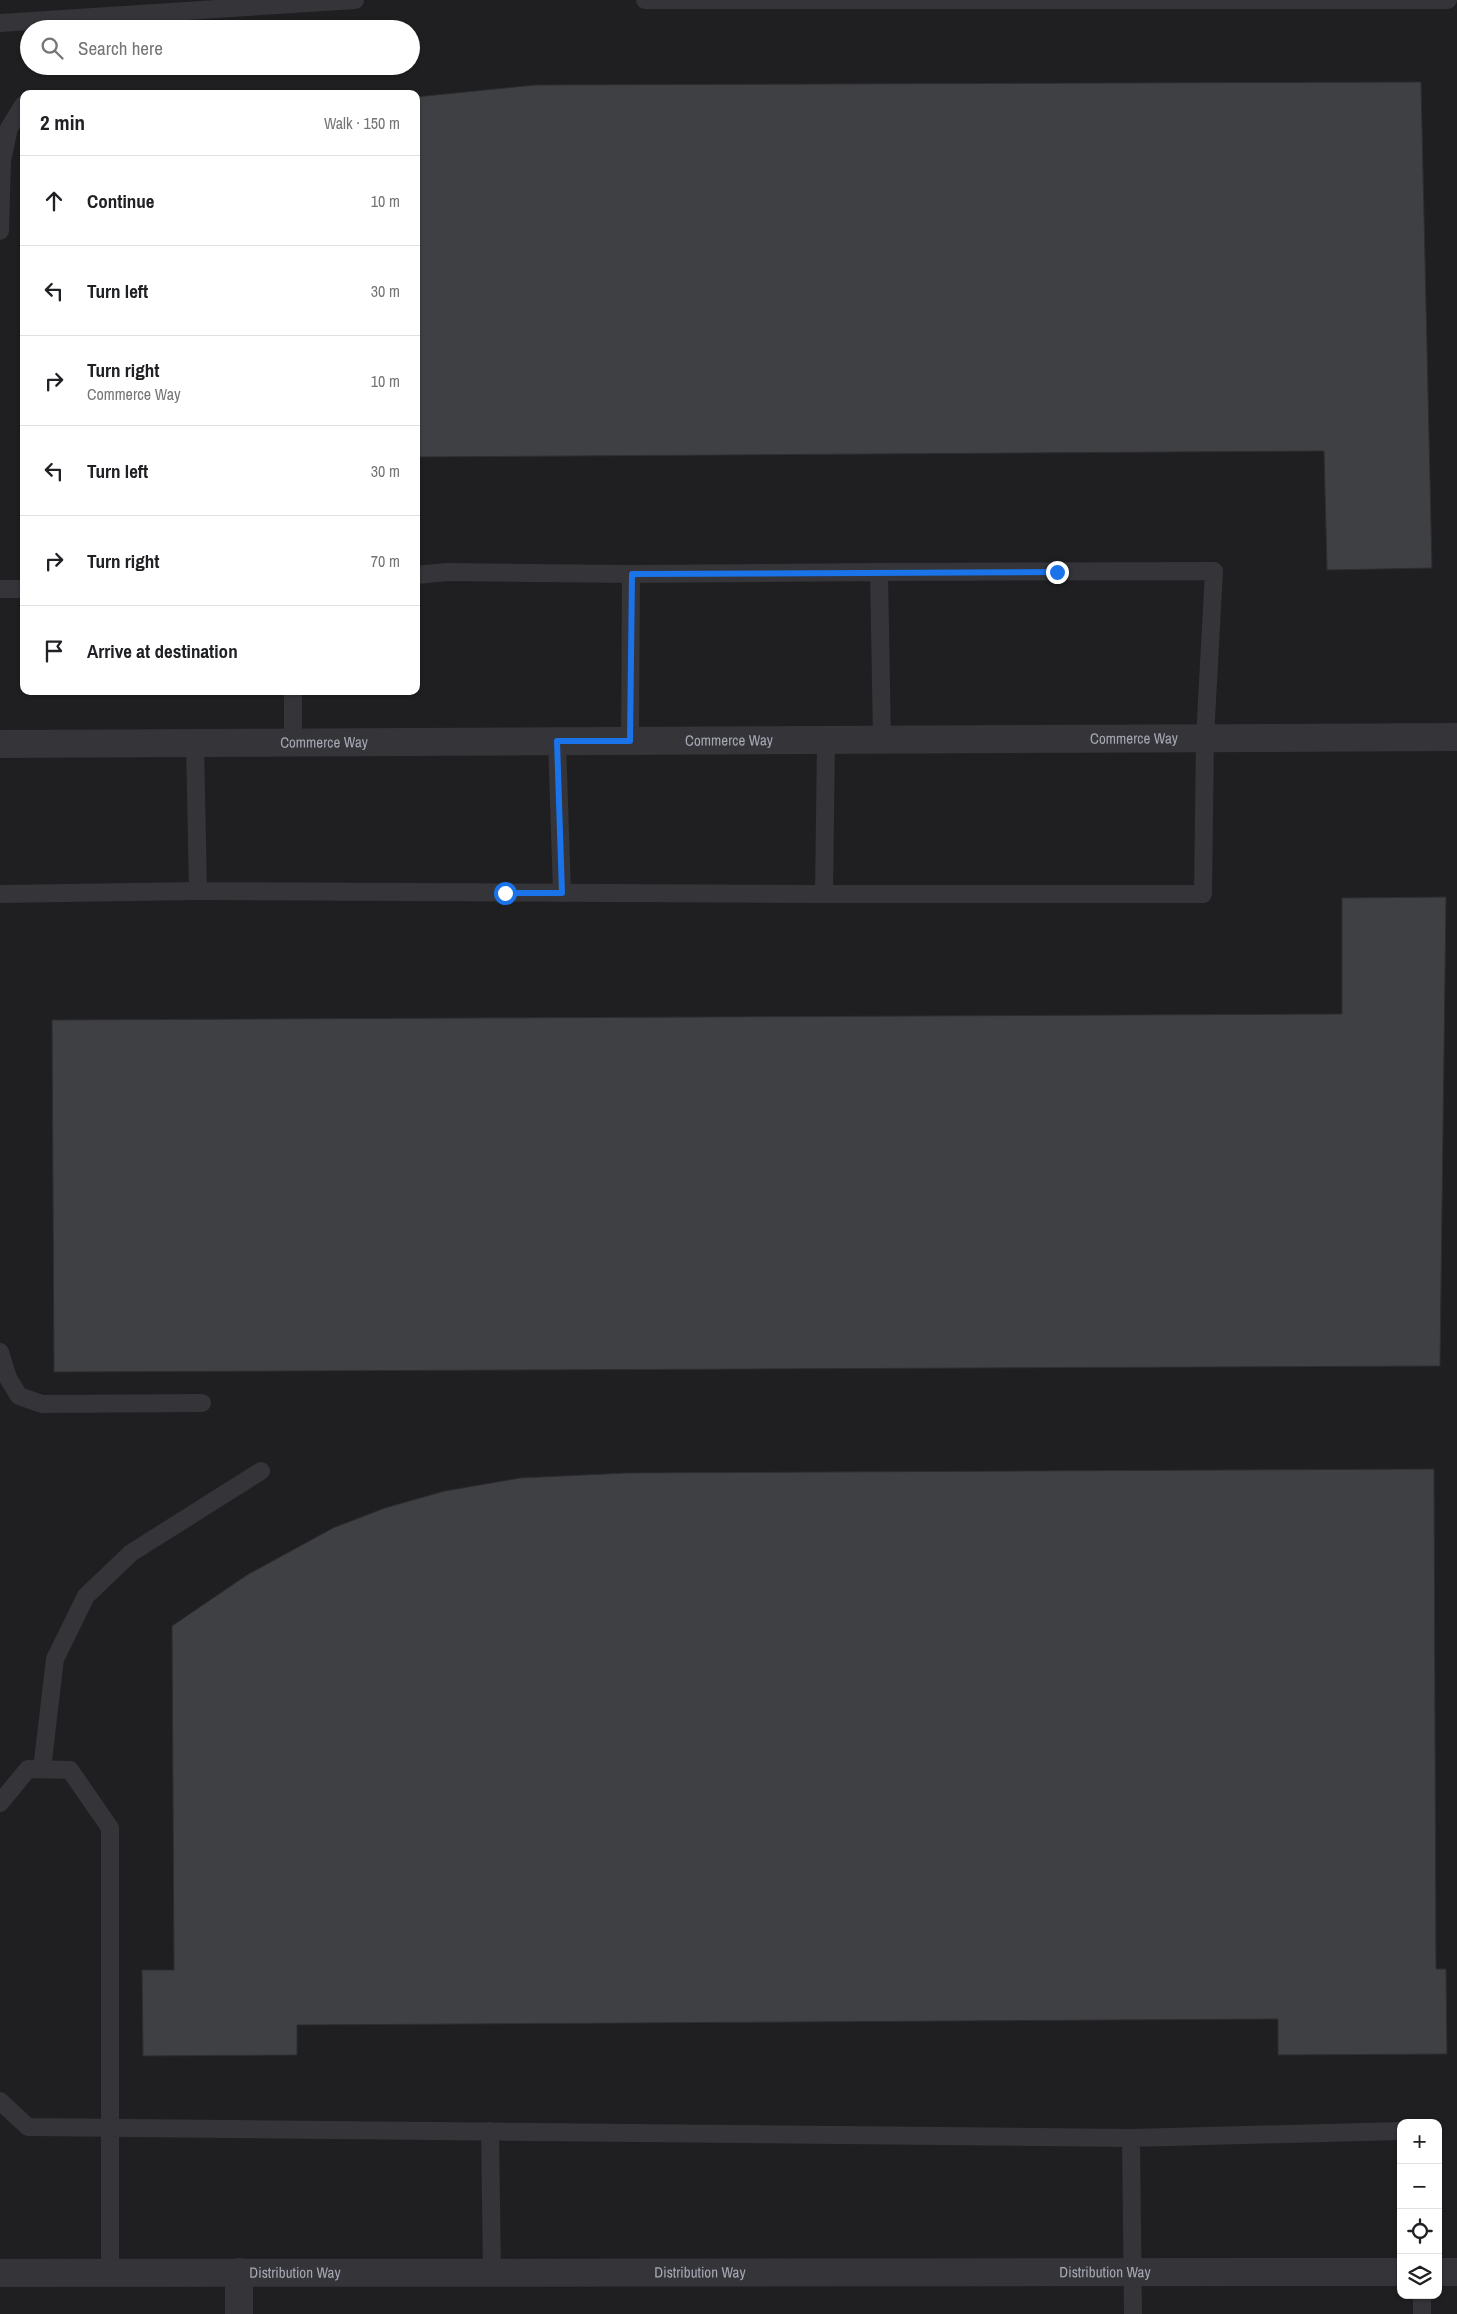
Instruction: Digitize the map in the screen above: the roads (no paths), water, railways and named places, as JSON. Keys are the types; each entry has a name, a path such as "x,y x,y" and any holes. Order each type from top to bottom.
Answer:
{"street":[{"name":"Commerce Way","path":"0,744 1457,738"},
{"path":"239,2272 240,2314"},
{"name":"Distribution Way","path":"0,2273 1397,2272"},
{"path":"1442,2272 1457,2272"}],"lane":[{"path":"46,20 355,0"},
{"path":"645,0 1448,0"},
{"path":"0,23 20,22"},
{"path":"0,231 2,160 9,128 20,110"},
{"path":"0,894 198,891 1203,894 1205,738 1214,571 632,574 448,572 420,575"},
{"path":"879,572 882,740"},
{"path":"630,741 632,574"},
{"path":"0,589 20,589"},
{"path":"293,695 293,743"},
{"path":"824,894 826,740"},
{"path":"557,741 562,893"},
{"path":"195,743 198,891"},
{"path":"0,1352 8,1378 19,1396 42,1404 202,1403"},
{"path":"42,1769 55,1659 86,1596 131,1553 260,1471"},
{"path":"0,1803 28,1769 70,1770 110,1828 110,2273"},
{"path":"0,2101 28,2127 1131,2138 1397,2131"},
{"path":"490,2131 492,2272"},
{"path":"1131,2138 1133,2314"},
{"path":"1422,2299 1422,2314"}]}
